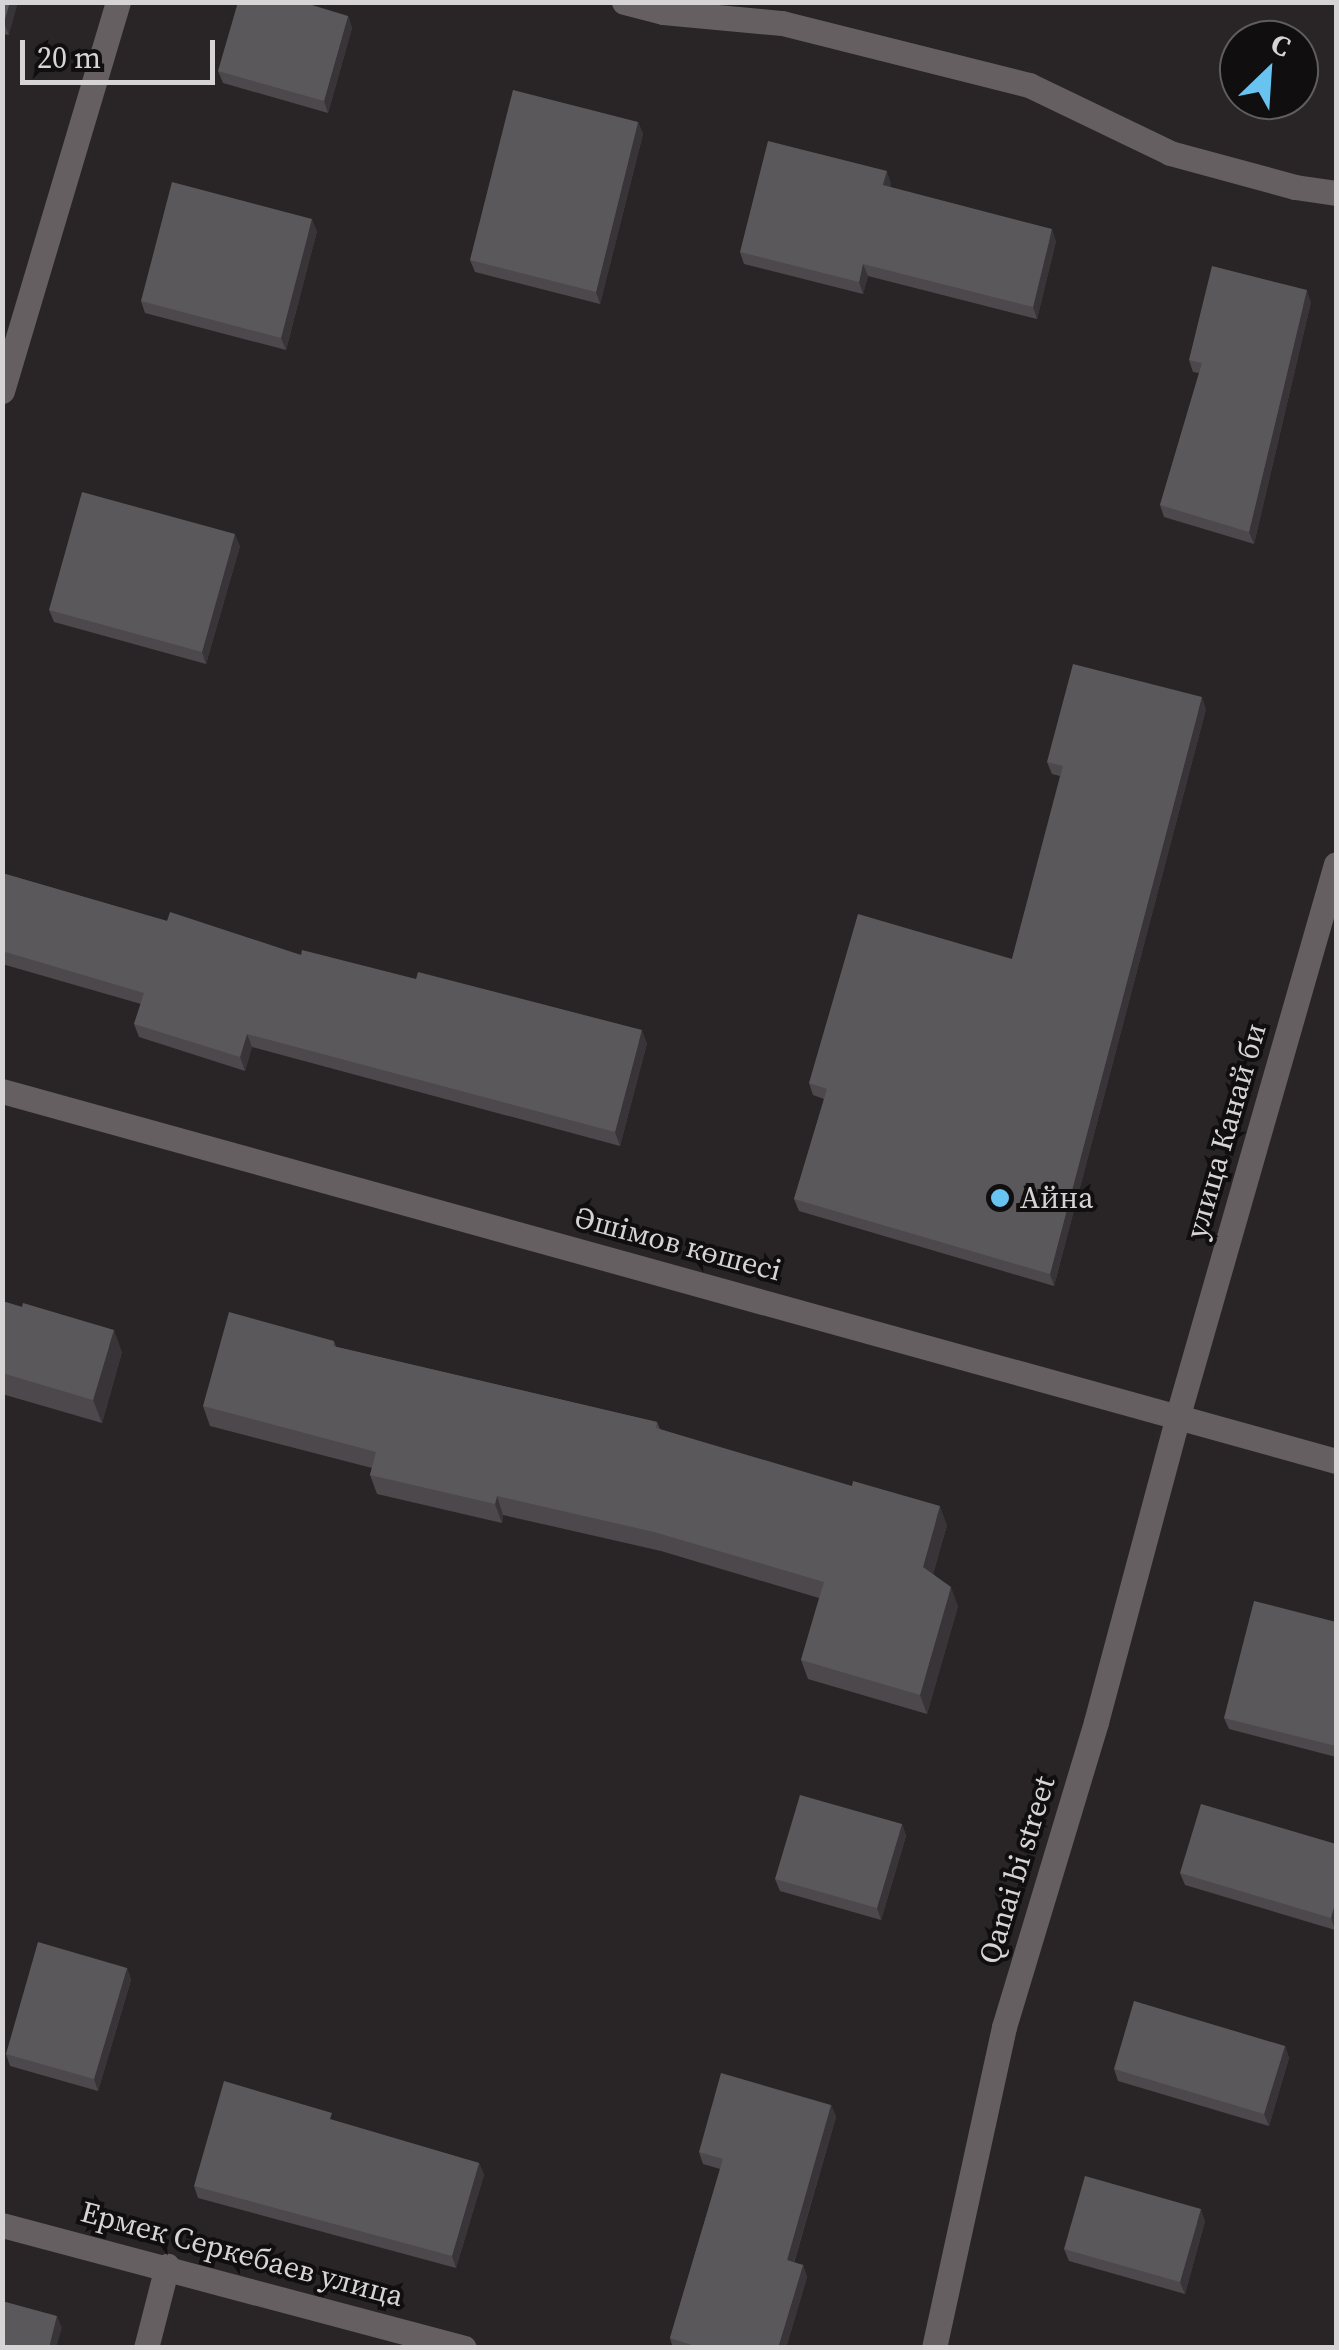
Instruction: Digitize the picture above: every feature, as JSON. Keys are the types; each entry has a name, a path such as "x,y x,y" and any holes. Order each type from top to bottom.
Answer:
{"street":[{"path":"2,391 118,2"},
{"path":"624,2 663,12 782,24 1029,85 1170,153 1294,187 1336,193"},
{"name":"улица Канай би","path":"1178,1416 1336,864"},
{"name":"Әшімов көшесі","path":"2,1091 1336,1461"},
{"name":"Qanai bi street","path":"934,2348 1004,2027 1096,1722 1178,1416"},
{"name":"Ермек Серкебаев улица","path":"2,2225 464,2348"},
{"path":"146,2348 167,2266"}],"building":[{"path":"2,2 10,2 4,23 2,22"},
{"path":"238,2 302,2 348,16 324,101 218,71"},
{"path":"513,90 638,122 596,292 470,260"},
{"path":"768,141 887,171 883,185 1052,229 1033,307 863,264 859,282 740,252"},
{"path":"172,182 312,219 281,338 141,301"},
{"path":"1212,266 1307,290 1249,532 1160,505 1202,363 1189,360"},
{"path":"82,492 235,534 202,652 49,610"},
{"path":"1073,664 1202,697 1050,1274 794,1199 827,1089 809,1083 858,914 1012,959 1063,766 1047,762"},
{"path":"2,873 167,921 170,912 301,955 302,950 416,979 418,972 642,1030 615,1132 247,1034 240,1057 134,1024 144,993 2,951"},
{"path":"2,1301 22,1307 23,1303 114,1330 93,1400 2,1373"},
{"path":"229,1312 334,1341 333,1346 657,1422 656,1428 852,1486 853,1481 940,1506 923,1567 951,1587 920,1695 801,1660 824,1582 654,1532 497,1496 495,1504 370,1475 376,1452 203,1406"},
{"path":"1254,1601 1336,1622 1336,1746 1224,1718"},
{"path":"800,1795 902,1824 877,1908 775,1879"},
{"path":"1201,1804 1336,1844 1336,1899 1331,1918 1180,1873"},
{"path":"38,1942 127,1968 94,2079 6,2054"},
{"path":"1134,2001 1285,2046 1264,2114 1114,2069"},
{"path":"721,2073 831,2105 787,2260 803,2265 778,2348 701,2348 670,2338 723,2159 699,2152"},
{"path":"224,2081 332,2113 330,2119 479,2163 452,2256 194,2186"},
{"path":"1085,2176 1201,2209 1180,2282 1064,2249"},
{"path":"2,2301 57,2316 49,2348 2,2348"}],"place":[{"name":"Айна","path":"1000,1198"}]}
